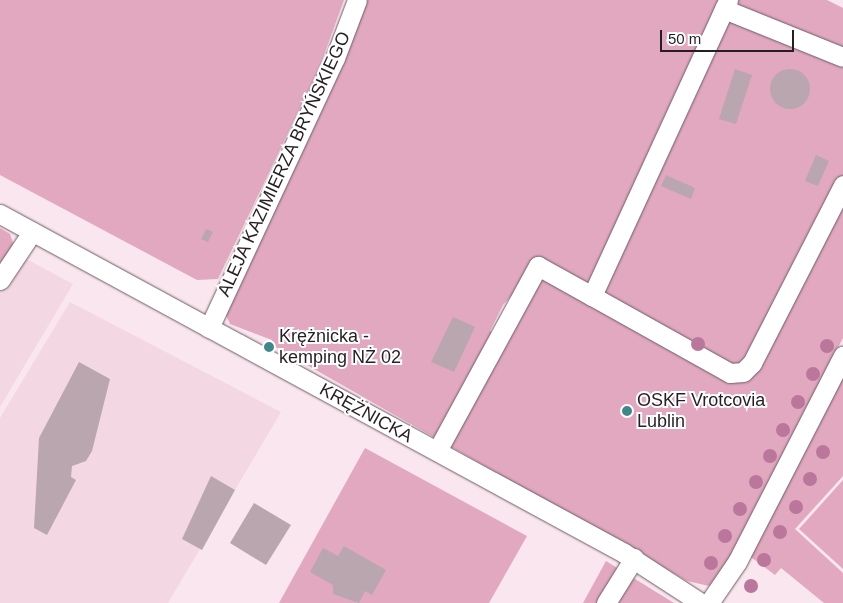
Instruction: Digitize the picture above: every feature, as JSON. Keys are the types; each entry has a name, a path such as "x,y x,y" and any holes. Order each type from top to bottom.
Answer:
{"street":[{"name":"ALEJA KAZIMIERZA BRYŃSKIEGO","path":"209,328 335,58 357,0"},
{"path":"592,296 726,4 843,56"},
{"path":"437,451 538,266 730,373 743,372 752,363 843,185"},
{"name":"KRĘŻNICKA","path":"0,214 634,558 701,603"},
{"path":"0,280 32,232"},
{"path":"709,603 737,562 843,356"},
{"path":"606,603 634,558"}],"shaded area":[{"path":"0,0 344,0 320,66 218,279 197,280 0,175"},
{"path":"364,0 726,0 592,296 538,266 503,305 490,331 504,338 539,273 593,300 733,0 827,0 843,8 843,338 719,579 709,586 687,581 270,344 272,340 230,324 225,313"},
{"path":"0,228 10,234 14,246 0,263"},
{"path":"0,245 73,284 0,407"},
{"path":"70,302 281,412 168,603 0,603 0,418"},
{"path":"843,371 843,476 795,529 843,573 843,603 824,603 781,568 775,575 748,555"},
{"path":"365,448 527,536 489,603 279,603"},
{"path":"843,480 843,569 799,529"},
{"path":"606,561 674,603 583,603"}],"building":[{"path":"735,69 752,75 736,124 719,119"},
{"path":"794,69 801,72 807,78 810,89 809,97 801,106 794,109 786,109 779,106 771,97 770,85 773,78 782,70"},
{"path":"816,155 829,161 818,186 805,181"},
{"path":"666,175 695,188 691,199 661,186"},
{"path":"206,229 213,232 208,242 201,239"},
{"path":"453,317 475,327 454,372 431,362"},
{"path":"79,362 110,379 92,451 86,461 72,466 71,477 76,480 47,535 34,528 39,438"},
{"path":"211,476 235,490 202,550 182,539"},
{"path":"254,503 291,525 266,565 230,543"},
{"path":"344,546 386,570 372,595 365,591 359,603 333,594 333,585 310,572 323,548 338,556"}],"place":[{"name":"Krężnicka - kemping NŻ 02","path":"269,347"},
{"name":"OSKF Vrotcovia Lublin","path":"627,411"}]}
